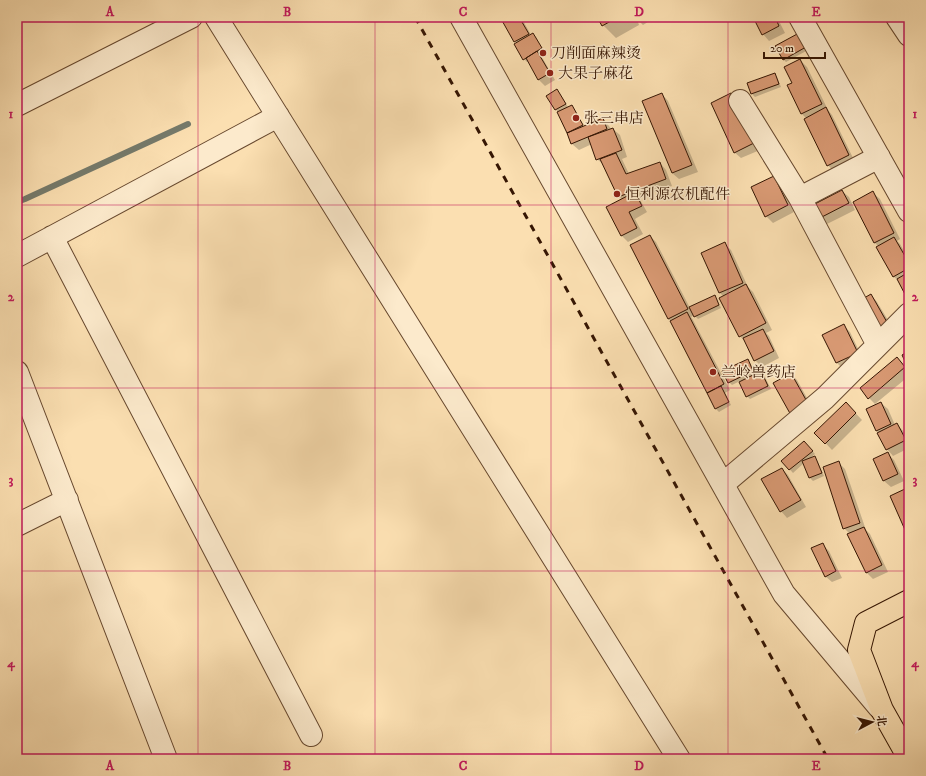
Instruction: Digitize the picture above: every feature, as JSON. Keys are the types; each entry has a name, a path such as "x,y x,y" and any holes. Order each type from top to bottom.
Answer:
{"main road":[{"path":"909,601 866,623 859,650 882,710 909,758"}],"street":[{"path":"17,105 191,17"},
{"path":"216,17 679,759"},
{"path":"462,17 784,594 882,710"},
{"path":"800,17 909,211"},
{"path":"897,17 909,35"},
{"path":"740,101 800,198 878,345"},
{"path":"17,256 278,116"},
{"path":"800,198 879,157"},
{"path":"52,238 311,735"},
{"path":"723,484 825,398 909,314"},
{"path":"17,372 166,759"},
{"path":"17,525 66,500"}],"building":[{"path":"500,17 519,17 529,34 514,42"},
{"path":"597,17 618,17 602,26"},
{"path":"753,17 775,17 779,26 762,35"},
{"path":"533,33 542,48 523,60 514,44"},
{"path":"799,33 806,47 783,60 775,46"},
{"path":"537,51 550,73 538,80 526,58"},
{"path":"800,59 822,104 801,114 787,85 792,83 784,67"},
{"path":"775,73 779,84 751,94 747,83"},
{"path":"557,89 566,104 555,110 546,96"},
{"path":"662,93 692,165 672,173 642,101"},
{"path":"731,93 754,143 734,153 711,103"},
{"path":"572,105 583,125 567,133 557,112"},
{"path":"826,107 849,155 827,166 804,119"},
{"path":"603,118 607,129 571,144 567,133"},
{"path":"613,128 622,150 596,160 588,137"},
{"path":"616,153 626,174 660,162 666,179 618,197 600,159"},
{"path":"774,176 788,205 765,217 751,187"},
{"path":"842,190 849,203 818,219 811,206"},
{"path":"873,191 894,233 874,243 853,202"},
{"path":"635,192 642,206 629,212 637,228 621,236 606,207"},
{"path":"650,235 688,309 668,319 630,245"},
{"path":"894,237 909,263 909,268 893,277 876,247"},
{"path":"725,242 743,283 719,293 701,253"},
{"path":"909,272 909,302 897,279"},
{"path":"746,284 766,323 739,337 719,298"},
{"path":"871,294 888,324 876,331 859,301"},
{"path":"715,295 719,305 694,317 689,307"},
{"path":"687,312 724,384 707,393 670,321"},
{"path":"844,324 858,353 836,363 822,335"},
{"path":"763,329 774,351 754,361 743,338"},
{"path":"909,351 909,370 902,355"},
{"path":"897,357 905,367 868,399 860,388"},
{"path":"748,359 753,371 728,383 722,371"},
{"path":"761,371 768,386 746,397 739,382"},
{"path":"791,373 810,407 792,417 773,383"},
{"path":"721,386 729,402 715,409 707,393"},
{"path":"846,402 856,413 825,444 814,433"},
{"path":"881,402 891,424 876,431 866,409"},
{"path":"897,423 906,440 886,450 877,433"},
{"path":"804,441 813,451 789,470 781,461"},
{"path":"888,452 898,474 883,481 873,459"},
{"path":"815,456 822,473 809,478 802,461"},
{"path":"839,461 860,523 843,529 823,467"},
{"path":"782,468 801,500 780,512 761,479"},
{"path":"907,488 909,491 909,539 890,496"},
{"path":"864,527 882,565 866,573 847,534"},
{"path":"823,543 836,571 825,577 811,548"}],"waterway":[{"path":"17,202 188,124"}],"railway":[{"path":"415,17 828,759"}],"place":[{"name":"刀削面麻辣烫","path":"543,53"},
{"name":"大果子麻花","path":"550,73"},
{"name":"张三串店","path":"576,118"},
{"name":"恒利源农机配件","path":"617,194"},
{"name":"兰岭兽药店","path":"713,372"}]}
